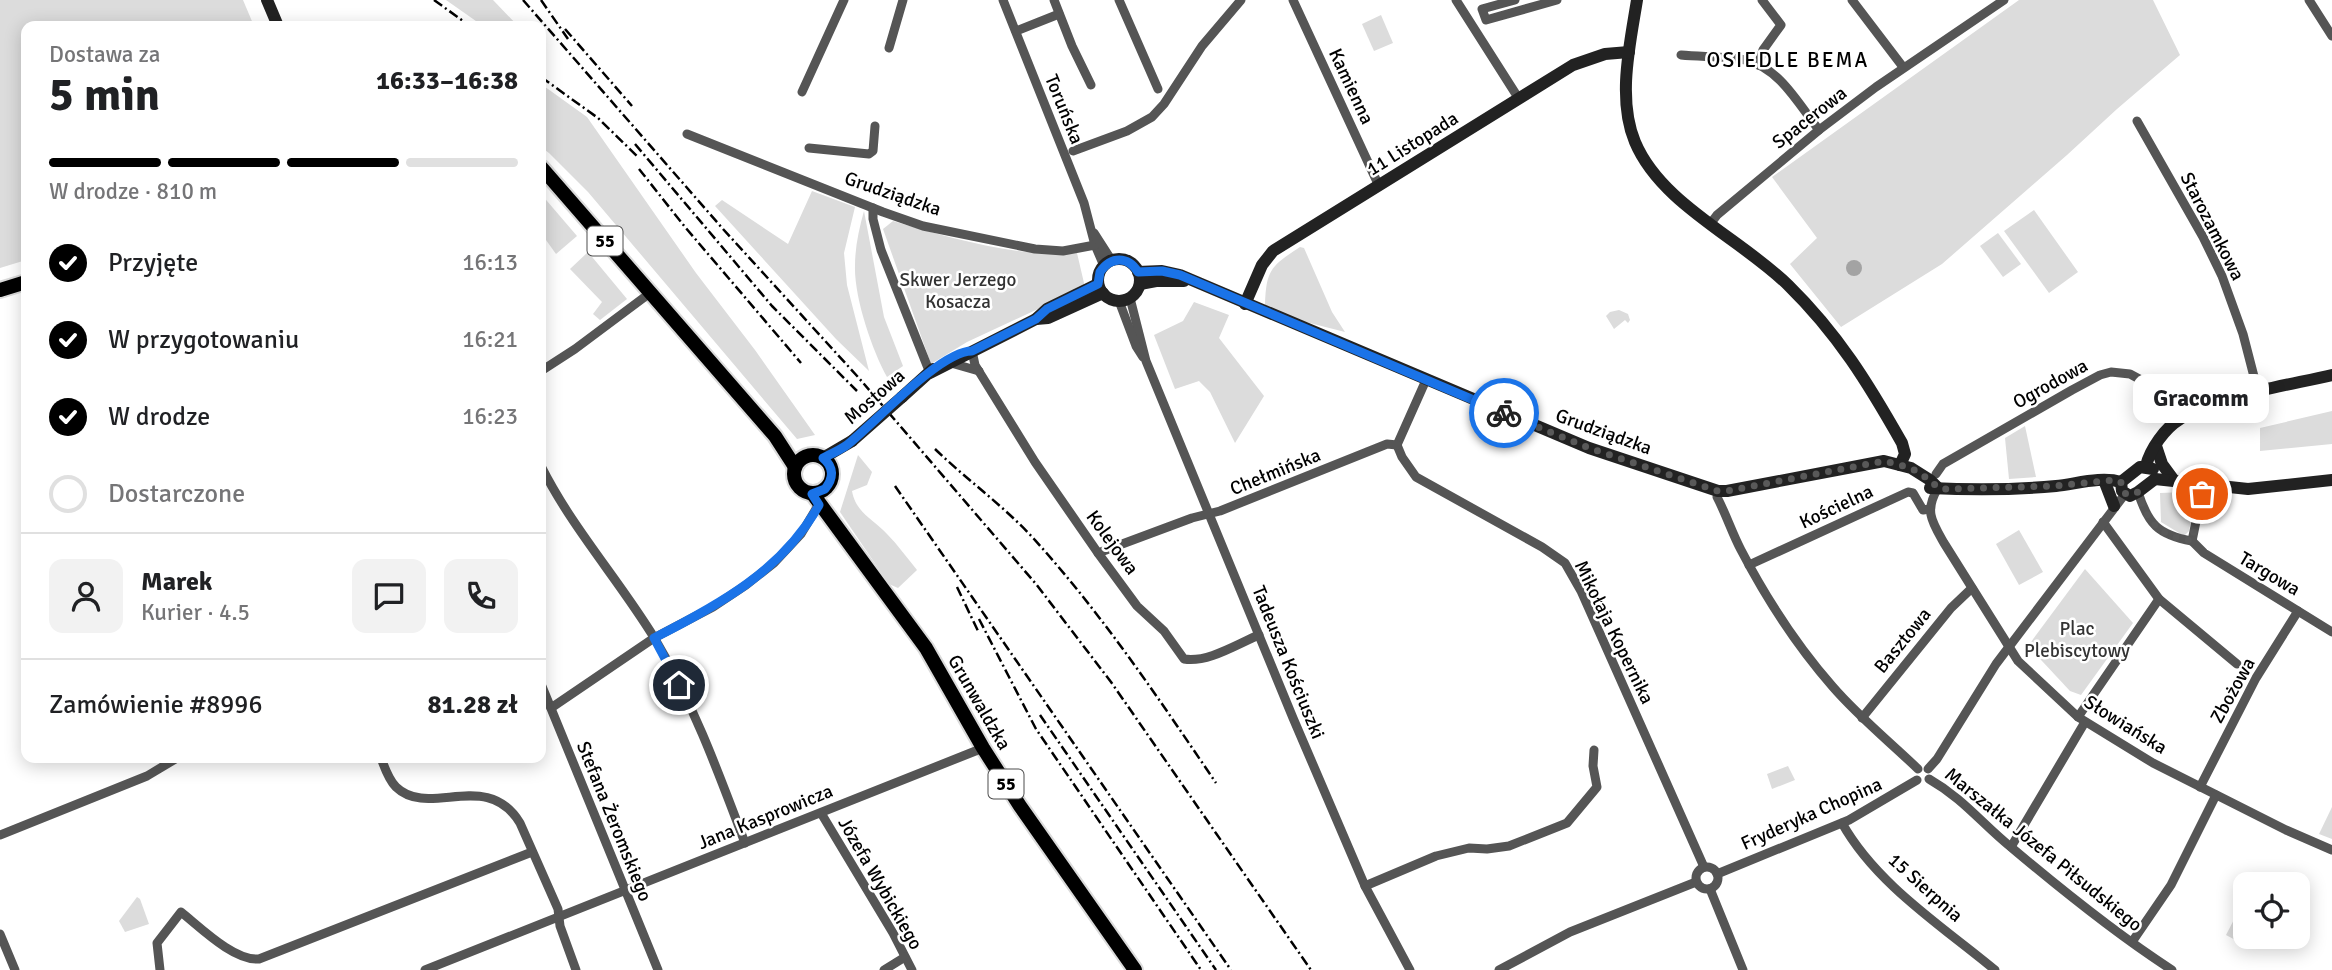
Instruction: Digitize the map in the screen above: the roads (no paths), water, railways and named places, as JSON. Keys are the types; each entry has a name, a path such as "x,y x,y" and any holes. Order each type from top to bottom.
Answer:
{"main road":[{"name":"55","path":"546,173 799,462 794,474 799,488 819,496 832,478 827,462"},
{"path":"0,290 21,284"},
{"path":"799,462 817,456 827,462"},
{"name":"Grunwaldzka","path":"819,496 836,524 926,649 1020,806 1135,970"}],"street":[{"path":"267,0 276,21"},
{"path":"802,92 844,0"},
{"path":"889,48 903,0"},
{"name":"Toruńska","path":"1003,0 1108,264"},
{"path":"1054,0 1091,85"},
{"path":"1119,0 1158,89"},
{"path":"1073,152 1127,131 1152,117 1164,104 1217,26 1241,0"},
{"name":"Kamienna","path":"1293,0 1379,186"},
{"path":"1457,0 1519,99"},
{"path":"1515,0 1482,9 1486,20 1557,0"},
{"path":"1637,0 1629,51 1627,100 1634,140 1666,188 1772,271 1837,338 1902,443 1905,454 1900,465 1918,473 1938,488 2046,487 2104,480 2128,489 2155,479 2204,482 2248,489 2332,480"},
{"path":"1758,65 1763,50 1781,25 1762,0"},
{"path":"1852,0 1903,67"},
{"name":"Spacerowa","path":"1711,223 1717,215 1819,130 1903,67 2004,0"},
{"path":"2309,0 2332,36"},
{"path":"1016,32 1059,14"},
{"name":"11 Listopada","path":"1245,304 1267,256 1573,65 1589,58 1629,51"},
{"path":"1681,55 1746,60 1758,65 1784,85 1819,130"},
{"name":"Starozamkowa","path":"2137,121 2222,276 2243,334 2258,392"},
{"path":"809,148 869,154 873,151 875,126"},
{"name":"Grudziądzka","path":"687,134 923,226 1035,249 1063,251 1095,245"},
{"path":"873,208 881,250 929,373"},
{"name":"Toruńska","path":"1093,231 1095,245 1108,264"},
{"path":"1118,260 1130,263 1139,278 1124,300 1107,297 1100,288 1100,272 1108,264 1118,260"},
{"name":"Grudziądzka","path":"1139,278 1171,272 1589,448 1718,491 1884,461 1900,465"},
{"name":"Mostowa","path":"929,373 1036,319 1048,318 1100,288"},
{"path":"546,368 649,293"},
{"name":"Tadeusza Kościuszki","path":"1124,300 1136,346 1146,361 1365,886 1410,970"},
{"name":"Mostowa","path":"827,462 948,358 962,351 972,351"},
{"name":"Kolejowa","path":"972,351 979,371 1035,462 1138,606 1164,631 1184,659 1209,656 1259,635"},
{"path":"951,363 979,371"},
{"name":"Ogrodowa","path":"1936,474 1943,464 1955,457 2072,390 2111,372 2130,374 2143,381 2163,398 2178,420"},
{"path":"2146,466 2156,446 2178,420 2221,402 2332,375"},
{"path":"1397,445 1426,380"},
{"name":"Chełmińska","path":"1098,553 1209,514 1388,444 1397,445"},
{"name":"Mikołaja Kopernika","path":"1397,445 1416,477 1542,547 1565,563 1581,591 1704,867"},
{"path":"2156,446 2162,464 2173,480"},
{"path":"1925,772 1937,759 1996,664 2128,489 2140,467 2146,466 2156,473 2155,479"},
{"path":"546,474 571,517 654,638 690,705 745,843"},
{"path":"2104,480 2114,506"},
{"path":"2192,541 2204,482"},
{"path":"1930,509 1930,501 1938,488"},
{"name":"Targowa","path":"2128,489 2155,527 2176,538 2192,541 2204,554 2332,632"},
{"name":"Marszałka Józefa Piłsudskiego","path":"1718,491 1717,496 1763,591 1833,687 1862,718 1982,819 2011,847 2172,970"},
{"name":"Kościelna","path":"1749,565 1909,492 1917,498 1923,510 1930,509"},
{"path":"551,708 654,638 713,607 774,563 801,534 819,496"},
{"name":"Słowiańska","path":"1930,509 1937,532 2018,661 2082,719 2141,756 2200,787 2332,850"},
{"path":"2103,522 2160,599 2237,664"},
{"name":"Basztowa","path":"1862,718 1951,608 1972,588"},
{"path":"2011,847 2082,719 2160,599"},
{"name":"Zbożowa","path":"2200,787 2253,676 2298,611"},
{"name":"Stefana Żeromskiego","path":"546,696 658,970"},
{"name":"Jana Kasprowicza","path":"425,970 983,748"},
{"path":"1365,886 1436,856 1469,848 1509,846 1567,823 1597,787 1593,766 1594,750"},
{"path":"0,835 147,776 169,763"},
{"path":"383,763 391,781 409,795 424,798 481,796 504,805 520,823 558,909 560,926 576,970"},
{"name":"Fryderyka Chopina","path":"1717,874 1842,823 1898,793 1917,780 1915,775 1925,772"},
{"path":"2132,942 2171,885 2216,795"},
{"name":"Józefa Wybickiego","path":"821,813 893,933 912,970"},
{"name":"15 Sierpnia","path":"1842,823 1863,853 1900,892 1995,970"},
{"path":"160,970 157,943 181,912 236,954 244,958 259,959 532,852"},
{"path":"1704,867 1712,868 1717,874 1717,883 1710,889 1702,888 1696,883 1697,873 1704,867"},
{"path":"1499,970 1570,932 1696,883"},
{"path":"1710,889 1743,970"},
{"path":"0,934 15,970"},
{"path":"884,970 905,957"}],"railway":[{"path":"434,0 463,21"},
{"path":"523,0 541,21"},
{"path":"541,0 568,39"},
{"path":"546,26 723,229 858,377 1036,584 1111,682 1311,970"},
{"path":"565,29 632,106"},
{"path":"546,81 598,118 638,157"},
{"path":"635,144 772,306 857,391"},
{"path":"639,169 801,363"},
{"path":"935,449 1010,515 1059,568 1129,658 1216,783"},
{"path":"895,486 1231,970"},
{"path":"957,587 978,631"},
{"path":"979,619 1036,729 1201,970"},
{"path":"1040,715 1216,970"}],"place":[{"name":"Gracomm","path":"2202,494"}],"district":[{"name":"OSIEDLE BEMA","path":"1788,60"}],"park label":[{"name":"Skwer Jerzego Kosacza","path":"958,290"},
{"name":"Plac Plebiscytowy","path":"2077,639"}]}
